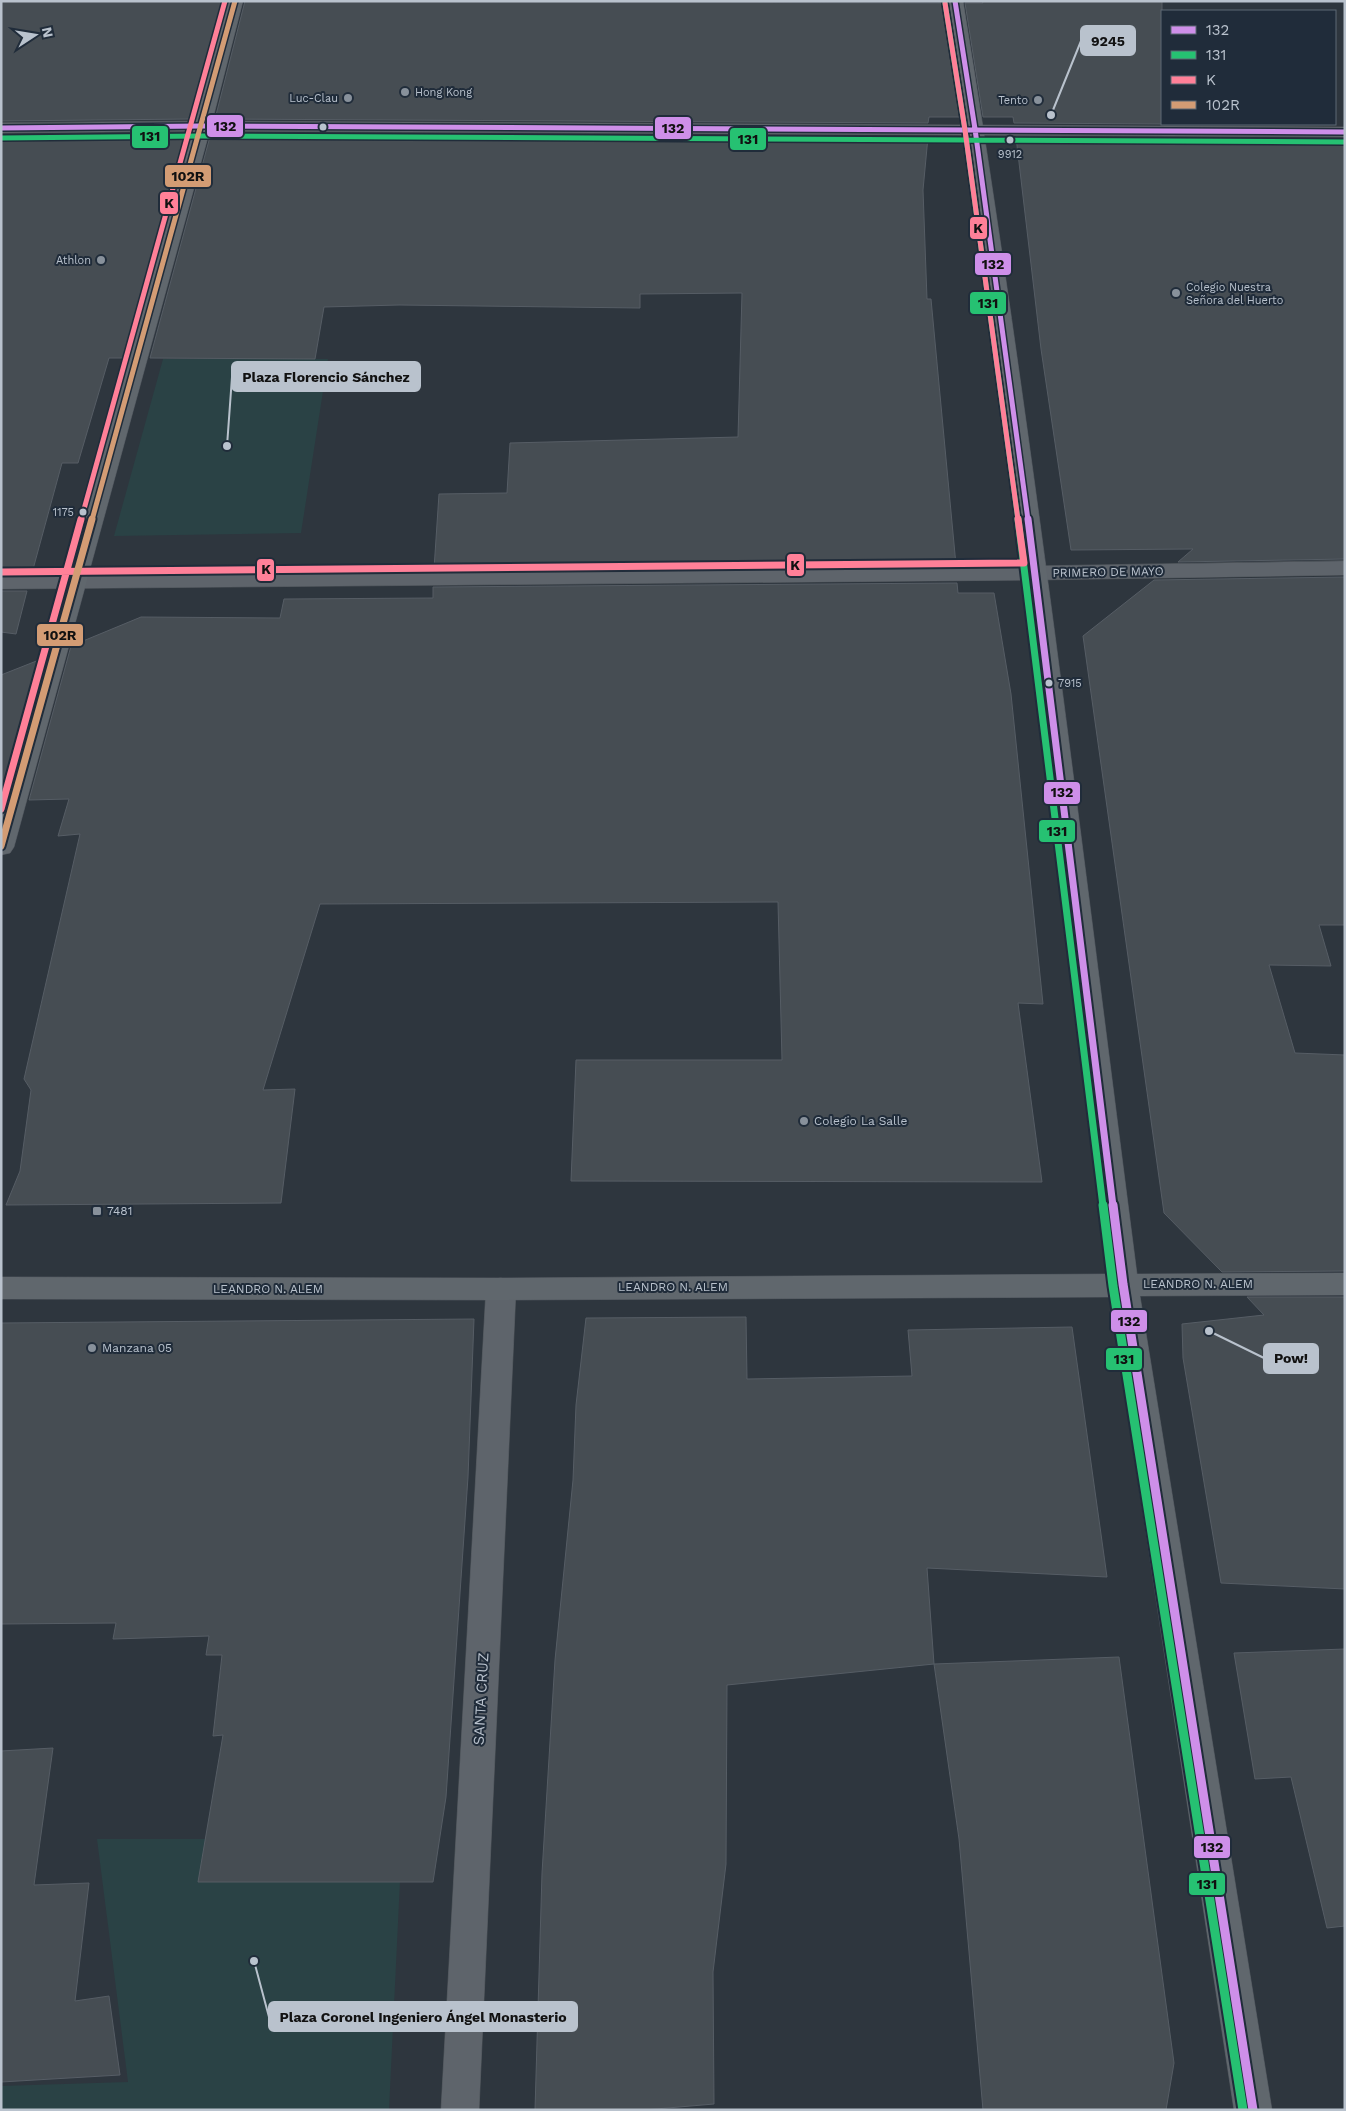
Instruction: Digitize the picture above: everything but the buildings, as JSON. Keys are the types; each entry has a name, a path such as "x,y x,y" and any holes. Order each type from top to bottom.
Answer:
{"main road":[{"path":"1,847 76,582 235,1"},
{"path":"955,1 975,129 1035,573 1123,1284 1253,2110"},
{"name":"LEANDRO N. ALEM","path":"1,1288 501,1289 1345,1284"}],"street":[{"path":"1,128 202,126 1345,132"},
{"name":"PRIMERO DE MAYO","path":"1,582 1035,573 1345,568"},
{"name":"SANTA CRUZ","path":"460,2110 501,1289"}],"green space":[{"path":"163,359 328,359 301,533 114,536"},
{"path":"97,1839 402,1839 389,2110 1,2110 1,2086 128,2082"}],"transit line":[{"name":"K","path":"1,809 225,1"},
{"name":"102R","path":"1,846 202,126 235,1"},
{"name":"132","path":"955,1 975,129 1035,573 1123,1284 1253,2110"},
{"name":"131","path":"945,3 965,130 1025,574 1113,1286 1243,2110"},
{"name":"K","path":"1,572 1024,563 965,130 945,3"},
{"name":"132","path":"1,128 202,126 1345,132"},
{"name":"131","path":"1,138 202,136 1345,142"}],"place":[{"name":"Hong Kong","path":"405,92"},
{"name":"Luc-Clau","path":"348,98"},
{"name":"Tento","path":"1038,100"},
{"name":"9245","path":"1051,115"},
{"name":"9912","path":"1010,140"},
{"name":"Athlon","path":"101,260"},
{"name":"Colegio Nuestra Señora del Huerto","path":"1176,293"},
{"name":"Plaza Florencio Sánchez","path":"227,446"},
{"name":"1175","path":"83,512"},
{"name":"7915","path":"1049,683"},
{"name":"Colegio La Salle","path":"804,1121"},
{"name":"7481","path":"97,1211"},
{"name":"Pow!","path":"1209,1331"},
{"name":"Manzana 05","path":"92,1348"},
{"name":"Plaza Coronel Ingeniero Ángel Monasterio","path":"254,1961"}]}
